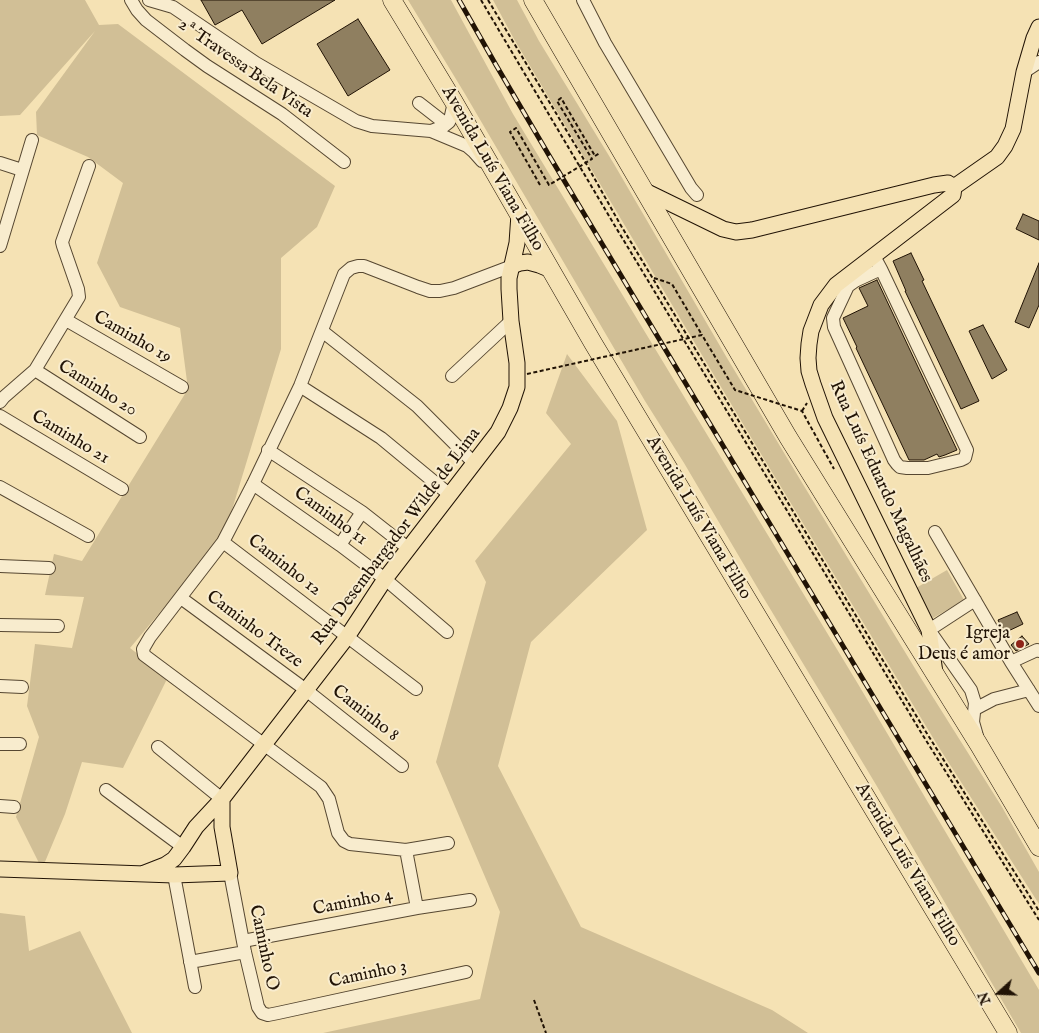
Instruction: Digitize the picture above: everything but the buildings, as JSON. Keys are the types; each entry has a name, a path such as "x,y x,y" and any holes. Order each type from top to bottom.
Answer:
{"highway":[{"name":"Avenida Luís Viana Filho","path":"392,0 498,177 593,343 1008,1033"},
{"path":"534,0 788,437 935,674 1039,847"}],"main road":[{"name":"Rua Luís Eduardo Magalhães","path":"935,674 929,630 825,418 809,371 810,338 815,318 821,305 836,285 877,263 953,195 954,187 997,157 1013,129 1024,72 1039,27"},
{"path":"645,191 723,229 736,232 752,230 934,185 948,183 954,187"},
{"name":"Rua Desembargador Wilde de Lima","path":"142,874 165,865 179,853 199,824 222,799 347,637 385,580 498,432 510,408 517,387 517,363 511,321 509,278 517,243 519,214"},
{"path":"512,266 528,262 551,270"},
{"path":"222,799 222,827 230,873"},
{"path":"199,824 210,821 222,827"},
{"path":"174,875 179,853"},
{"name":"Rua Desembargador Wilde de Lima","path":"0,870 174,875 230,873"}],"street":[{"name":"2ª Travessa Bela Vista","path":"131,0 146,20 184,50 282,114 344,162"},
{"path":"149,0 173,7 256,63 356,121 372,126 432,131 467,146 498,177"},
{"path":"583,0 605,43 694,192 693,214"},
{"path":"1024,72 1039,62"},
{"path":"432,131 450,120 454,102"},
{"path":"419,103 446,124"},
{"path":"0,246 3,226 32,140"},
{"path":"0,163 22,170"},
{"path":"4,395 34,370 79,297 62,242 89,166"},
{"path":"877,263 967,450 966,458 928,468 907,468 900,466 894,460 834,327 833,318 848,286 877,263"},
{"path":"448,843 406,850 350,844 344,841 338,833 329,799 321,787 144,655 143,650 150,637 223,542 300,386 344,274 351,268 364,266 430,291 440,292 512,266"},
{"name":"Caminho 19","path":"66,320 182,387"},
{"path":"452,376 511,321"},
{"path":"322,331 417,406 474,463"},
{"name":"Caminho 20","path":"34,370 140,437"},
{"path":"300,386 381,438 450,495"},
{"name":"Caminho 21","path":"0,416 122,489"},
{"path":"268,450 362,512 409,549"},
{"name":"Caminho 11","path":"253,484 340,545 448,632"},
{"path":"0,487 88,536"},
{"path":"340,545 362,512"},
{"path":"935,532 1039,706"},
{"name":"Caminho 12","path":"223,542 416,689"},
{"path":"0,566 50,568"},
{"name":"Caminho Treze","path":"181,598 306,690"},
{"path":"975,600 929,630 971,690 975,703 973,722 979,746"},
{"path":"0,625 58,626"},
{"path":"1011,662 1037,650 1039,651"},
{"path":"0,686 22,687"},
{"name":"Caminho 8","path":"306,690 402,766"},
{"path":"975,709 994,699 1028,690"},
{"path":"0,744 20,744"},
{"path":"158,747 222,799"},
{"path":"106,790 179,853"},
{"path":"0,806 14,807"},
{"path":"406,850 417,908"},
{"name":"Caminho O","path":"230,873 259,1011 268,1015 278,1013"},
{"path":"174,875 195,987"},
{"name":"Caminho 4","path":"190,962 244,946 417,908 470,900"},
{"name":"Caminho 3","path":"278,1013 466,972"}],"path":[{"path":"481,0 615,226 912,717 1039,920"},
{"path":"488,0 583,158 620,224 926,732 1039,911"},
{"path":"540,185 510,132 516,128 548,185 592,159 558,100 561,98 595,156 600,153"},
{"path":"652,277 672,284 735,390 802,412 834,468"},
{"path":"527,374 702,334"},
{"path":"802,412 806,404"},
{"path":"534,1000 546,1033"}],"shaded area":[{"path":"0,0 85,0 99,25 118,24 335,186 317,227 281,258 281,349 224,536 130,648 168,677 123,768 82,762 65,814 42,869 16,817 39,737 27,706 35,644 72,648 84,597 45,595 54,554 82,561 188,389 180,328 120,307 97,263 123,183 88,157 37,135 36,112 95,31 20,115 0,116"},
{"path":"408,0 451,0 513,114 858,684 1039,990 1039,1033 1021,1033 875,783 645,401"},
{"path":"493,0 517,0 539,41 614,164 727,358 919,675 1002,807 1039,872 1039,904 938,746 755,444 514,39"},
{"path":"567,354 617,421 647,530 531,642 498,766 581,927 772,1010 808,1033 323,1033 480,999 500,912 436,762 486,582 475,561 571,444 546,413"},
{"path":"947,570 964,600 933,618 916,588"},
{"path":"0,913 25,916 29,951 80,931 132,1033 0,1033"}],"railway":[{"path":"459,0 550,157 1039,973"}],"place":[{"name":"Igreja Deus é amor","path":"1020,644"}]}
